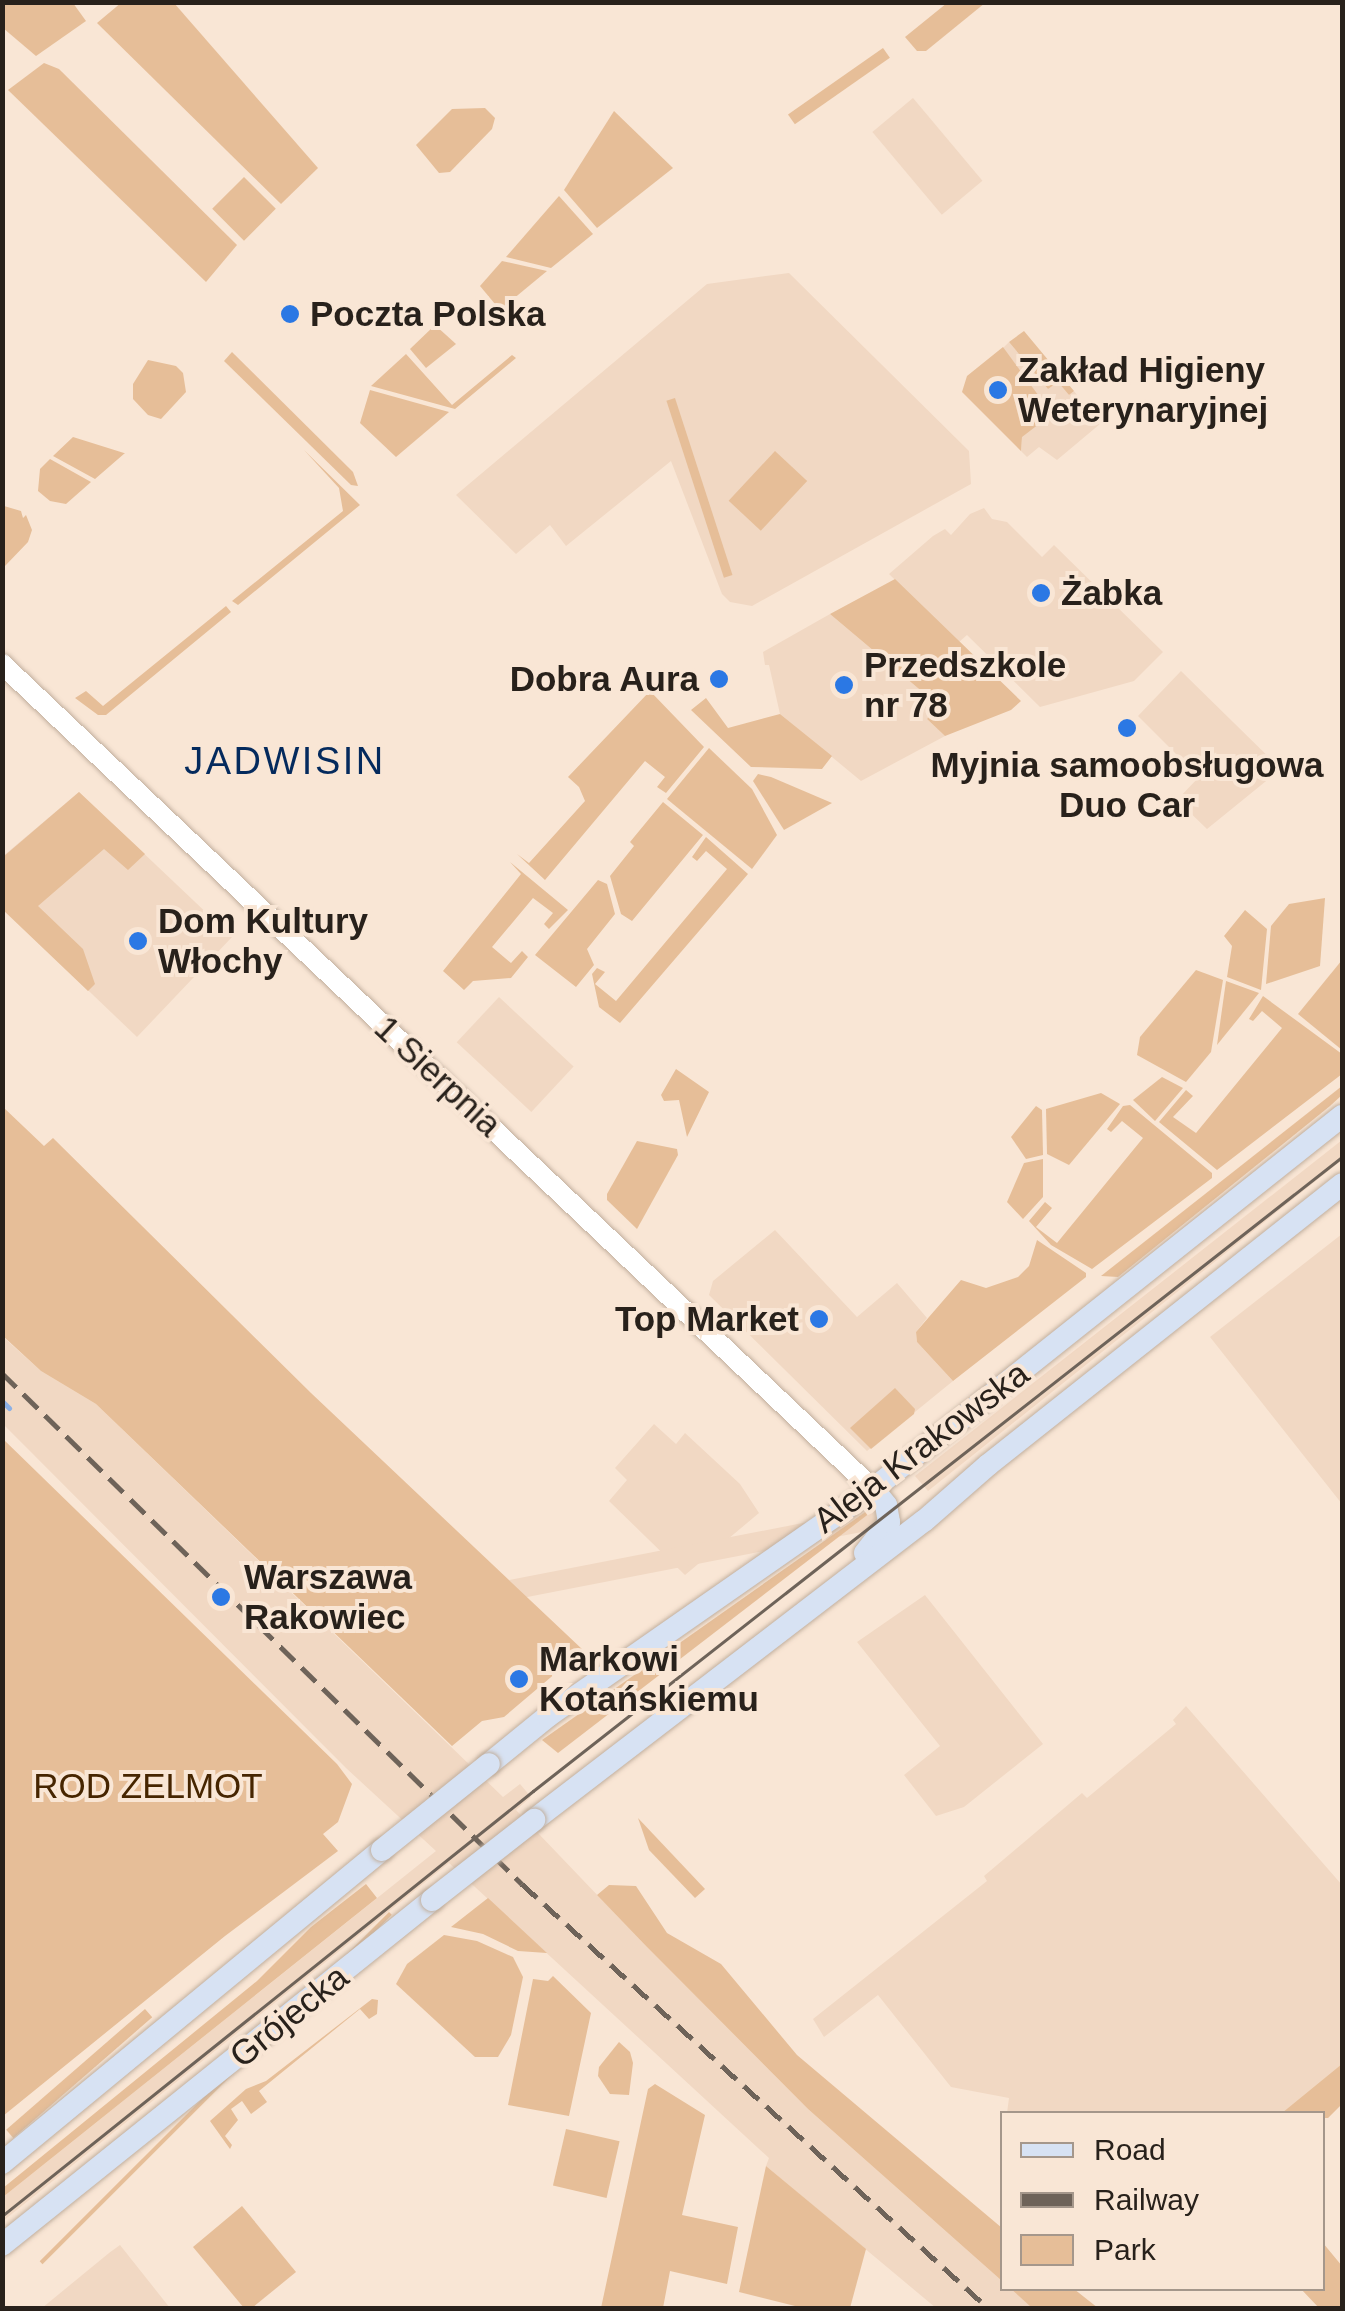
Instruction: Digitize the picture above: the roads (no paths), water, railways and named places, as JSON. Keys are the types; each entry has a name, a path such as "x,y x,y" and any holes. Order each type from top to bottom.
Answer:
{"main road":[{"name":"Aleja Krakowska","path":"489,1764 548,1716 872,1489 1342,1116"},
{"name":"Aleja Krakowska","path":"575,1786 837,1587 1342,1184"},
{"path":"837,1587 888,1525 886,1505 872,1489"},
{"name":"Grójecka","path":"2,2163 489,1764"},
{"name":"Grójecka","path":"2,2246 575,1786"}],"street":[{"name":"1 Sierpnia","path":"2,664 872,1489"}],"waterway":[{"path":"2,1401 9,1408"}],"tram line":[{"path":"2,2216 533,1791 1342,1157"}],"railway":[{"path":"2,1373 522,1884 988,2308"}],"place":[{"name":"Poczta Polska","path":"290,314"},
{"name":"Zakład Higieny Weterynaryjnej","path":"998,390"},
{"name":"Żabka","path":"1041,593"},
{"name":"Dobra Aura","path":"719,679"},
{"name":"Przedszkole nr 78","path":"844,685"},
{"name":"Myjnia samoobsługowa Duo Car","path":"1127,728"},
{"name":"Dom Kultury Włochy","path":"138,941"},
{"name":"Top Market","path":"819,1319"},
{"name":"Warszawa Rakowiec","path":"221,1597"},
{"name":"Markowi Kotańskiemu","path":"519,1679"}],"district":[{"name":"JADWISIN","path":"285,762"}],"park label":[{"name":"ROD ZELMOT","path":"148,1786"}]}
